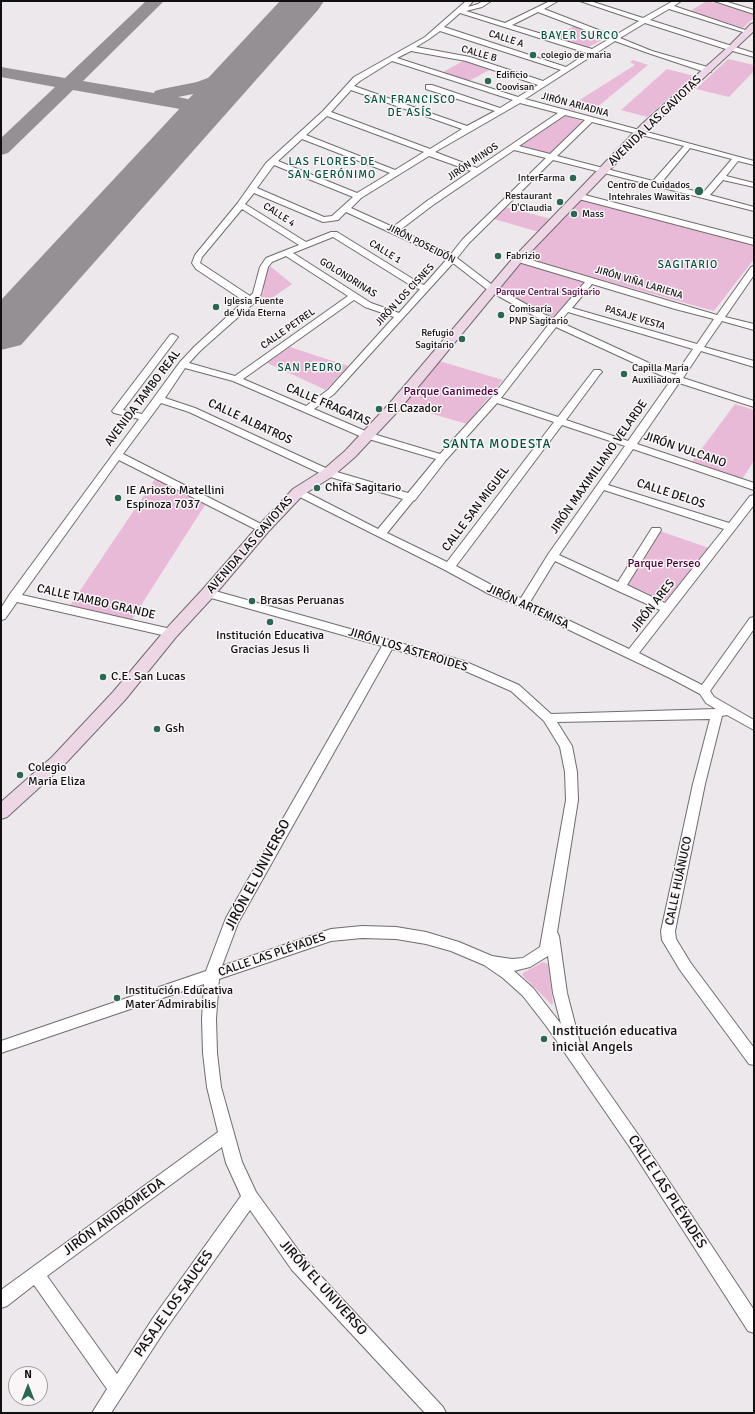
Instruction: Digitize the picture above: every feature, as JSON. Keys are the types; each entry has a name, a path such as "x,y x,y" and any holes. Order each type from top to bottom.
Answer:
{"street":[{"path":"251,301 203,270 196,262 198,257 240,206 272,162 326,113 360,76 427,38 470,1"},
{"path":"460,10 474,8 488,1"},
{"path":"506,25 555,1"},
{"path":"583,1 731,49 754,55"},
{"path":"602,8 616,1"},
{"path":"252,189 323,220 335,218 358,196 518,100 613,39 678,1"},
{"path":"717,1 754,12"},
{"path":"669,7 751,29"},
{"path":"537,9 613,39 708,70"},
{"path":"460,10 593,52"},
{"name":"CALLE A","path":"439,28 566,69"},
{"name":"AVENIDA LAS GAVIOTAS","path":"1,812 68,750 119,696 171,633 208,593 263,528 298,492 343,462 366,435 394,407 518,259 578,196 641,132 751,29"},
{"name":"CALLE B","path":"408,48 467,59 543,84"},
{"name":"JIRÓN ARIADNA","path":"392,59 518,100 754,162"},
{"path":"350,87 468,129"},
{"path":"429,87 500,110"},
{"name":"JIRÓN MINOS","path":"394,230 430,203 564,112"},
{"path":"326,113 478,171"},
{"name":"JIRÓN LOS CISNES","path":"306,410 330,392 447,266 466,241 591,120"},
{"path":"300,136 396,173"},
{"path":"655,184 689,145"},
{"path":"512,147 754,209"},
{"path":"704,196 737,158"},
{"path":"272,162 358,196"},
{"path":"721,177 754,185"},
{"path":"578,196 754,242"},
{"name":"CALLE 4","path":"240,206 246,207 305,245"},
{"name":"JIRÓN POSEIDÓN","path":"345,208 452,258 492,289 554,323 677,380 754,404"},
{"name":"AVENIDA TAMBO REAL","path":"1,616 183,364 197,349 258,293 261,275 268,260 332,234"},
{"name":"CALLE 1","path":"332,234 336,234 418,286 425,288"},
{"name":"GOLONDRINAS","path":"287,253 368,305 400,316"},
{"name":"JIRÓN VIÑA LARIENA","path":"518,259 678,307 754,327"},
{"name":"JIRÓN MAXIMILIANO VELARDE","path":"523,603 553,556 754,269"},
{"path":"380,534 411,498 442,458 495,399 554,323 590,280"},
{"name":"CALLE PETREL","path":"236,379 353,296"},
{"name":"PASAJE VESTA","path":"566,309 754,364"},
{"path":"145,418 117,411 173,337"},
{"name":"CALLE FRAGATAS","path":"183,364 236,379 366,435 442,458"},
{"name":"CALLE SAN MIGUEL","path":"449,567 597,372"},
{"name":"CALLE ALBATROS","path":"159,399 192,410 328,473 411,498"},
{"name":"JIRÓN VULCANO","path":"495,399 754,487"},
{"path":"117,455 263,528"},
{"name":"CALLE DELOS","path":"602,486 731,527"},
{"name":"JIRÓN ARTEMISA","path":"298,492 449,567 493,591 523,603 704,691 710,700 722,712 754,726"},
{"name":"JIRÓN ARES","path":"632,655 754,498"},
{"path":"620,587 656,530"},
{"path":"553,556 668,609"},
{"name":"JIRÓN LOS ASTEROIDES","path":"208,593 460,664 515,688 548,718 566,746 571,772 572,800 551,928"},
{"name":"CALLE TAMBO GRANDE","path":"14,597 171,633"},
{"path":"704,691 754,621"},
{"name":"JIRÓN EL UNIVERSO","path":"389,644 240,904 221,947 212,976 209,1019 210,1053 214,1088 234,1163 250,1197 298,1264 437,1413"},
{"path":"548,718 722,712"},
{"name":"CALLE HUÁNUCO","path":"722,712 699,784 668,931 669,940 685,966 754,1058"},
{"path":"489,962 512,965 535,958 546,950 551,928"},
{"name":"CALLE LAS PLÉYADES","path":"551,928 560,994 578,1059"},
{"name":"CALLE LAS PLÉYADES","path":"1,1047 331,936 362,932 396,933 426,938 454,946 489,962 508,974 528,992 578,1059 634,1141 754,1325"},
{"name":"JIRÓN ANDRÓMEDA","path":"1,1300 227,1134"},
{"name":"PASAJE LOS SAUCES","path":"101,1413 159,1324 250,1197"},
{"path":"36,1274 116,1389"}],"green space":[{"path":"707,1 754,13 754,18 743,28 690,11"},
{"path":"574,26 606,38 587,48 555,37"},
{"path":"728,59 754,65 754,71 729,97 696,89"},
{"path":"465,60 491,69 469,81 443,72"},
{"path":"633,60 648,65 595,109 580,106 575,110 567,108 635,65 630,62"},
{"path":"667,69 694,76 647,117 621,110"},
{"path":"563,115 585,122 551,155 519,146"},
{"path":"582,198 754,243 754,259 714,311 523,258"},
{"path":"506,207 551,219 539,232 494,219"},
{"name":"Parque Central Sagitario","path":"520,262 584,281 552,318 499,288"},
{"path":"270,266 292,284 272,298 258,298 264,292 263,286 265,273"},
{"path":"290,347 348,366 326,390 267,363"},
{"name":"Parque Ganimedes","path":"436,360 503,380 467,424 399,404"},
{"path":"735,404 754,410 754,461 742,479 691,463"},
{"path":"155,479 205,505 131,621 69,607"},
{"name":"Parque Perseo","path":"657,530 709,548 666,601 622,582"},
{"path":"543,962 548,964 552,1005 522,975"}],"taxiway":[{"path":"69,84 156,1"},
{"path":"162,95 202,87 227,77 244,66"},
{"path":"1,72 69,84"},
{"path":"1,149 69,84"},
{"path":"69,84 185,104 196,109 198,116"}],"runway":[{"path":"1,333 303,1"}],"place":[{"name":"colegio de maria","path":"533,55"},
{"name":"Edificio Coovisan","path":"488,81"},
{"name":"InterFarma","path":"573,178"},
{"name":"Centro de Cuidados Intehrales Wawitas","path":"699,191"},
{"name":"Restaurant D'Claudia","path":"560,202"},
{"name":"Mass","path":"574,214"},
{"name":"Fabrizio","path":"498,256"},
{"name":"Iglesia Fuente de Vida Eterna","path":"216,307"},
{"name":"Comisaría PNP Sagitario","path":"501,315"},
{"name":"Refugio Sagitario","path":"462,339"},
{"name":"Capilla María Auxiliadora","path":"624,374"},
{"name":"El Cazador","path":"379,409"},
{"name":"Chifa Sagitario","path":"317,488"},
{"name":"IE Ariosto Matellini Espinoza 7037","path":"118,498"},
{"name":"Brasas Peruanas","path":"252,601"},
{"name":"Institución Educativa Gracias Jesus Ii","path":"270,622"},
{"name":"C.E. San Lucas","path":"103,677"},
{"name":"Gsh","path":"157,729"},
{"name":"Colegio Maria Eliza","path":"20,775"},
{"name":"Institución Educativa Mater Admirabilis","path":"117,998"},
{"name":"Institución educativa inicial Angels","path":"544,1039"}],"district":[{"name":"BAYER SURCO","path":"580,36"},
{"name":"SAN FRANCISCO DE ASÍS","path":"410,106"},
{"name":"LAS FLORES DE SAN GERÓNIMO","path":"332,168"},
{"name":"SAGITARIO","path":"688,265"},
{"name":"SAN PEDRO","path":"310,368"},
{"name":"SANTA MODESTA","path":"497,445"}]}
